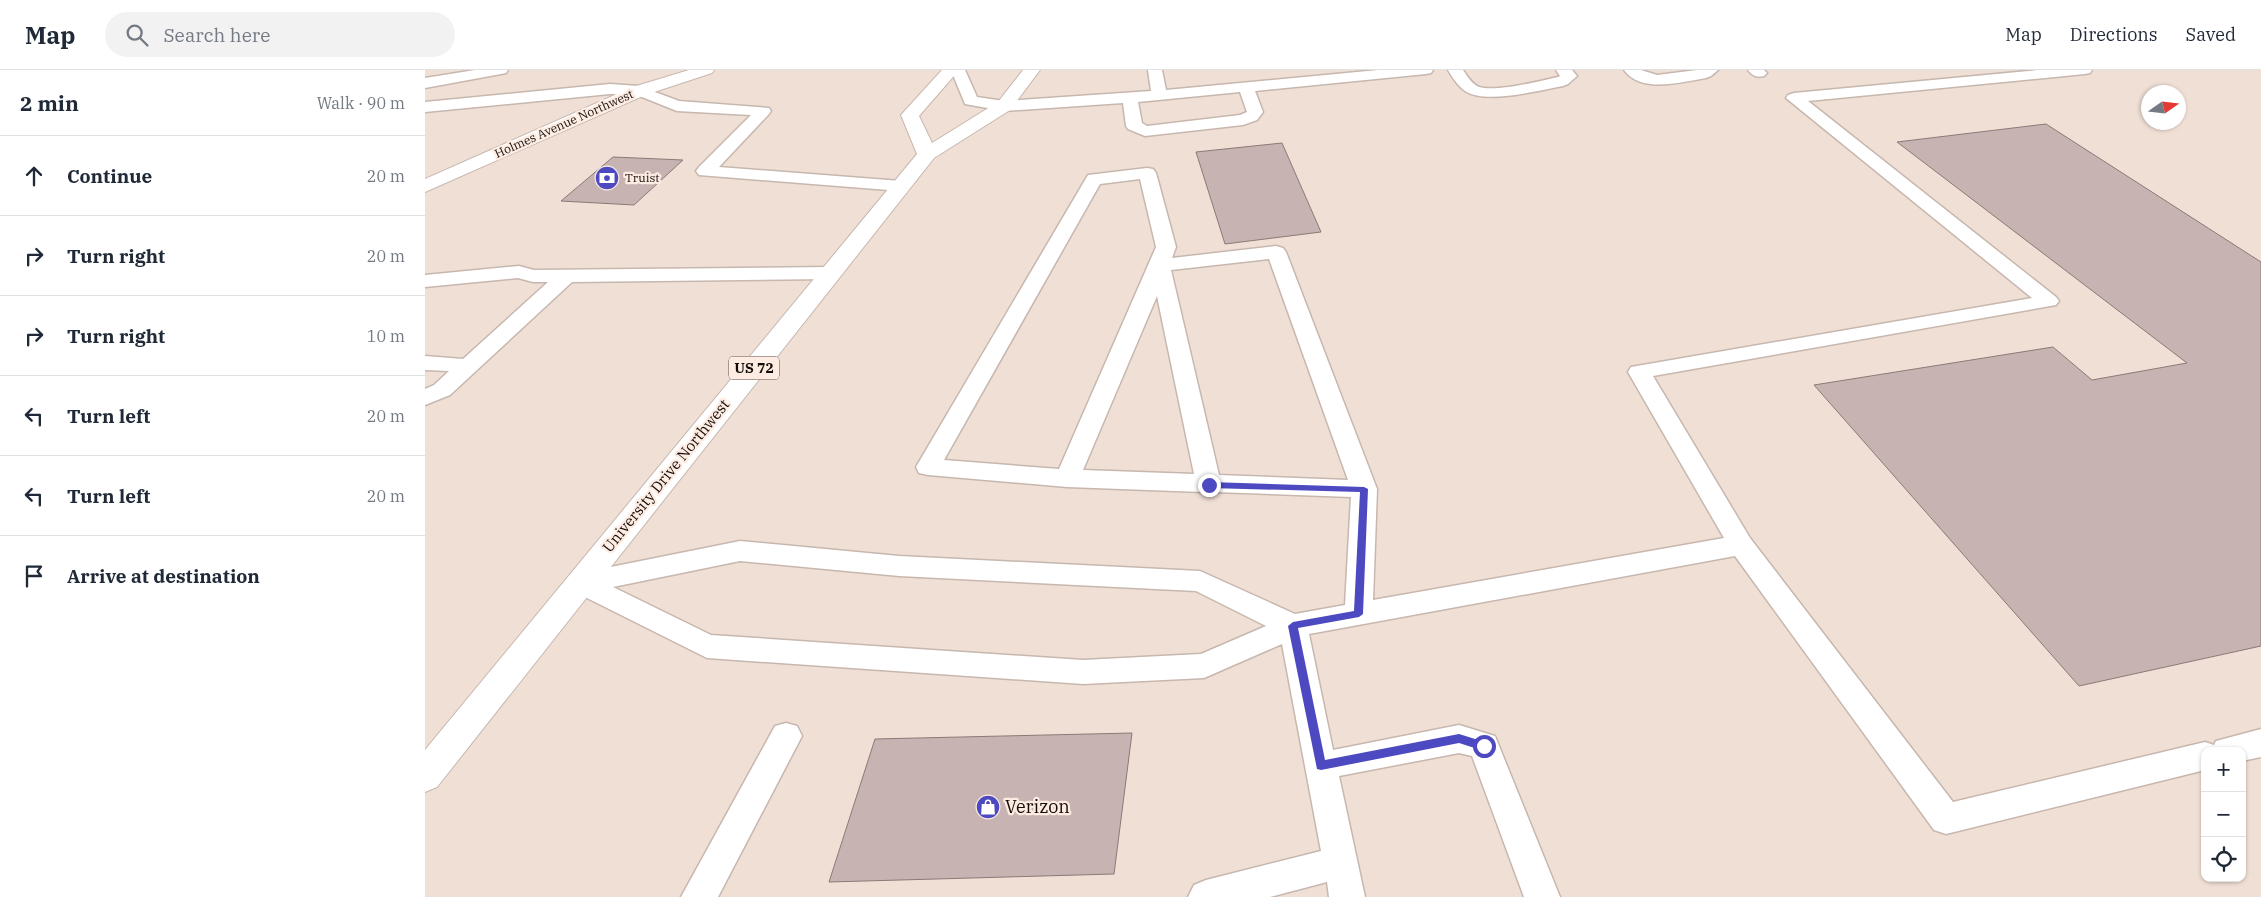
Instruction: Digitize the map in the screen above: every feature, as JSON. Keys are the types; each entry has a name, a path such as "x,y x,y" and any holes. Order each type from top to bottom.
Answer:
{"main road":[{"name":"Holmes Avenue Northwest","path":"425,186 639,91 706,70"},
{"path":"927,154 910,115 951,70"},
{"name":"University Drive Northwest","path":"425,776 927,154 1004,106 1032,70"}],"lane":[{"path":"426,83 441,70"},
{"path":"426,83 501,70"},
{"path":"958,70 971,101 1004,106 1159,96 1365,73 1426,70"},
{"path":"1155,70 1159,96"},
{"path":"1455,70 1467,86 1477,91 1496,91 1563,81 1569,76 1563,70"},
{"path":"1631,70 1641,77 1657,80 1706,73 1711,70"},
{"path":"2085,70 1794,98 2049,301 1639,372 1741,545 1946,819 2201,757"},
{"path":"1130,98 1134,126 1145,131 1243,120 1251,117 1255,112 1246,87"},
{"path":"425,107 610,89 639,91 677,106 763,111 741,136 705,171 901,186"},
{"path":"1067,478 1161,265 1166,247 1147,173 1094,179 928,467 1067,478 1209,485 1364,489"},
{"path":"1161,265 1276,252 1364,489 1359,614"},
{"path":"1161,265 1209,485"},
{"path":"425,281 519,272 533,276"},
{"path":"425,290 513,281 533,276 831,273"},
{"path":"425,398 442,390 567,275"},
{"path":"425,363 468,366"},
{"path":"581,583 707,646 1083,672 1203,666 1293,626 1741,545"},
{"path":"581,583 741,551 899,566 1200,581 1293,626"},
{"path":"1293,626 1347,897"},
{"path":"699,897 786,736"},
{"path":"1321,766 1459,739 1484,746 1542,897"},
{"path":"2244,747 2261,743"},
{"path":"1206,897 1340,862"}],"building":[{"path":"2046,124 2261,262 2261,646 2079,686 1814,385 2053,347 2092,380 2187,363 1897,142"},
{"path":"1282,143 1321,232 1225,244 1196,152"},
{"name":"Truist","path":"613,157 683,160 634,205 561,201"},
{"name":"Verizon","path":"1132,733 1114,874 829,882 875,739"}],"place":[{"name":"Truist","path":"607,178"},
{"name":"Verizon","path":"988,807"}],"route":[{"path":"1209,485 1364,489 1359,614 1293,626 1321,766 1459,739 1484,746"}]}
